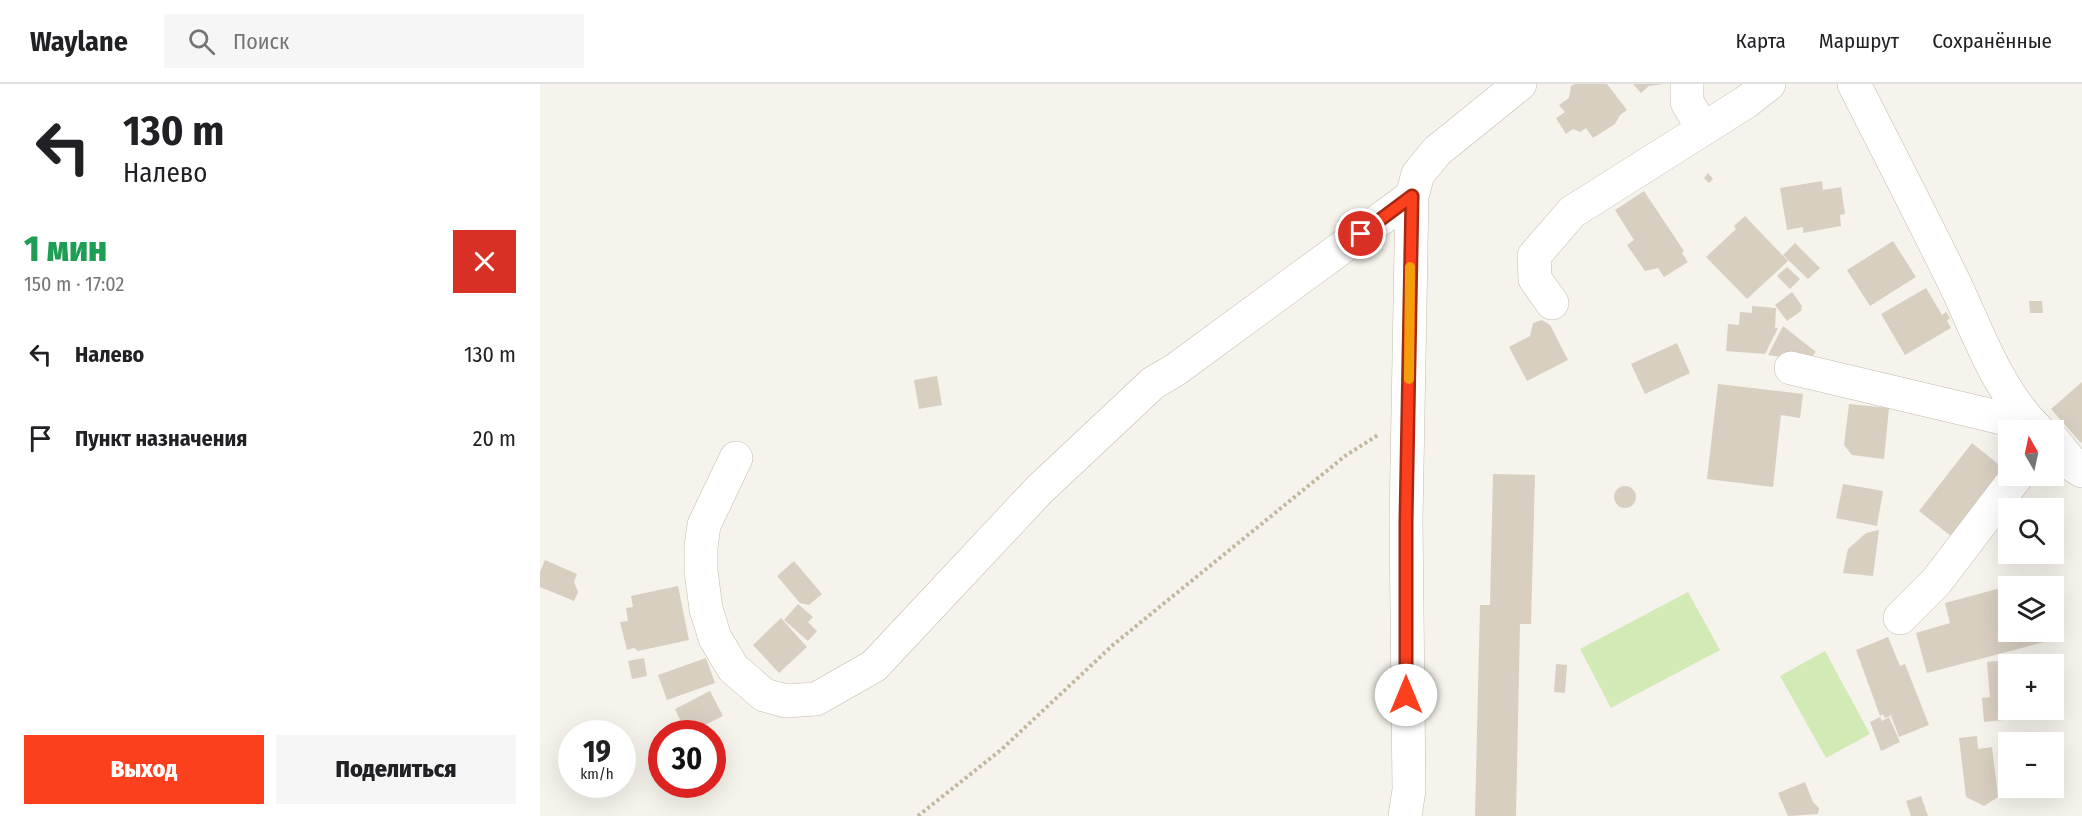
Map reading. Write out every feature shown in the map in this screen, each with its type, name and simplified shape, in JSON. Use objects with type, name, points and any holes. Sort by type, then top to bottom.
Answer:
[{"type":"street","points":[[1405,816],[1408,790],[1406,521],[1412,196],[1418,174],[1437,151],[1520,84]]},
{"type":"street","points":[[1687,84],[1687,102],[1703,129]]},
{"type":"street","points":[[1552,303],[1535,279],[1534,256],[1572,212],[1769,84]]},
{"type":"street","points":[[1854,84],[1929,230],[2003,387],[2027,420]]},
{"type":"street","points":[[736,458],[704,525],[701,547],[701,571],[706,609],[715,638],[733,668],[764,695],[786,701],[816,699],[874,666],[1039,490],[1153,383],[1175,370],[1412,196]]},
{"type":"street","points":[[1791,368],[2006,420]]},
{"type":"street","points":[[2064,456],[2082,471]]},
{"type":"street","points":[[1900,618],[1936,582],[2009,486]]},
{"type":"path","points":[[918,816],[1002,749],[1114,644],[1345,456],[1409,415]]},
{"type":"green space","points":[[1688,592],[1720,650],[1611,708],[1580,649]]},
{"type":"green space","points":[[1825,651],[1870,734],[1826,758],[1780,676]]},
{"type":"building","points":[[1607,84],[1627,110],[1620,115],[1615,124],[1593,138],[1586,128],[1580,132],[1573,129],[1566,134],[1556,118],[1565,112],[1559,105],[1569,98],[1571,86]]},
{"type":"building","points":[[1633,84],[1663,84],[1649,86],[1641,93]]},
{"type":"building","points":[[1708,173],[1713,179],[1709,183],[1704,178]]},
{"type":"building","points":[[1822,181],[1823,190],[1841,187],[1845,214],[1840,215],[1841,226],[1803,233],[1803,227],[1787,230],[1780,188]]},
{"type":"building","points":[[1644,191],[1684,251],[1682,253],[1688,262],[1664,277],[1658,268],[1645,271],[1627,245],[1634,240],[1615,210]]},
{"type":"building","points":[[1745,216],[1788,261],[1747,299],[1706,257],[1736,229],[1734,226]]},
{"type":"building","points":[[1893,241],[1916,277],[1870,306],[1847,270]]},
{"type":"building","points":[[1795,243],[1820,268],[1808,279],[1783,255]]},
{"type":"building","points":[[1787,267],[1800,279],[1790,289],[1777,276]]},
{"type":"building","points":[[1926,288],[1942,315],[1946,312],[1950,318],[1947,321],[1951,328],[1905,355],[1881,314]]},
{"type":"building","points":[[1792,292],[1802,306],[1801,311],[1787,321],[1775,305]]},
{"type":"building","points":[[2029,301],[2042,301],[2043,313],[2030,313]]},
{"type":"building","points":[[1752,306],[1776,308],[1775,328],[1778,328],[1765,354],[1726,351],[1728,324],[1739,325],[1740,312],[1752,313]]},
{"type":"building","points":[[1542,320],[1550,325],[1568,360],[1527,381],[1509,347],[1530,336],[1533,323]]},
{"type":"building","points":[[1783,326],[1816,352],[1808,361],[1768,355]]},
{"type":"building","points":[[1677,343],[1690,373],[1645,394],[1631,364]]},
{"type":"building","points":[[937,376],[942,405],[919,409],[914,380]]},
{"type":"building","points":[[2082,382],[2081,443],[2064,424],[2064,420],[2061,420],[2051,409]]},
{"type":"building","points":[[1718,384],[1803,394],[1800,418],[1781,415],[1773,487],[1707,479]]},
{"type":"building","points":[[1849,404],[1889,408],[1884,459],[1852,455],[1844,445]]},
{"type":"building","points":[[1972,443],[1998,464],[1998,485],[1956,540],[1919,511]]},
{"type":"building","points":[[1493,474],[1535,475],[1531,624],[1520,624],[1516,816],[1475,816],[1480,605],[1490,605]]},
{"type":"building","points":[[1843,484],[1883,491],[1877,526],[1836,518]]},
{"type":"building","points":[[1625,486],[1633,489],[1636,497],[1633,505],[1625,508],[1617,505],[1614,497],[1617,489]]},
{"type":"building","points":[[1879,530],[1873,576],[1843,573],[1848,549],[1866,533]]},
{"type":"building","points":[[545,560],[577,574],[574,582],[578,592],[574,601],[540,587],[540,572]]},
{"type":"building","points":[[794,561],[822,594],[809,605],[800,603],[777,576]]},
{"type":"building","points":[[678,586],[689,640],[638,651],[634,648],[627,650],[620,622],[628,621],[626,608],[633,607],[631,596]]},
{"type":"building","points":[[1998,589],[1998,642],[2044,642],[1927,673],[1916,633],[1950,623],[1945,603]]},
{"type":"building","points":[[798,604],[813,617],[808,622],[817,631],[808,641],[784,620]]},
{"type":"building","points":[[781,618],[807,647],[779,673],[753,645]]},
{"type":"building","points":[[1888,637],[1900,666],[1905,664],[1929,725],[1899,737],[1891,716],[1894,714],[1885,718],[1883,714],[1880,716],[1856,650]]},
{"type":"building","points":[[644,658],[647,676],[632,679],[628,661]]},
{"type":"building","points":[[706,658],[715,683],[667,700],[658,675]]},
{"type":"building","points":[[1998,661],[1998,720],[2004,720],[1984,722],[1982,698],[1990,697],[1987,662]]},
{"type":"building","points":[[1556,664],[1567,665],[1565,693],[1554,692]]},
{"type":"building","points":[[710,691],[723,716],[715,720],[680,720],[675,709]]},
{"type":"building","points":[[1880,717],[1882,721],[1889,717],[1900,742],[1881,751],[1870,722]]},
{"type":"building","points":[[1977,736],[1978,749],[1992,747],[1998,797],[1984,806],[1966,797],[1959,738]]},
{"type":"building","points":[[1805,782],[1813,802],[1819,808],[1818,814],[1788,816],[1778,793]]},
{"type":"building","points":[[1921,796],[1928,816],[1911,816],[1906,801]]},
{"type":"slow traffic","points":[[1409,379],[1410,267]]},
{"type":"route","points":[[1361,234],[1412,196],[1406,521],[1406,695]]}]
